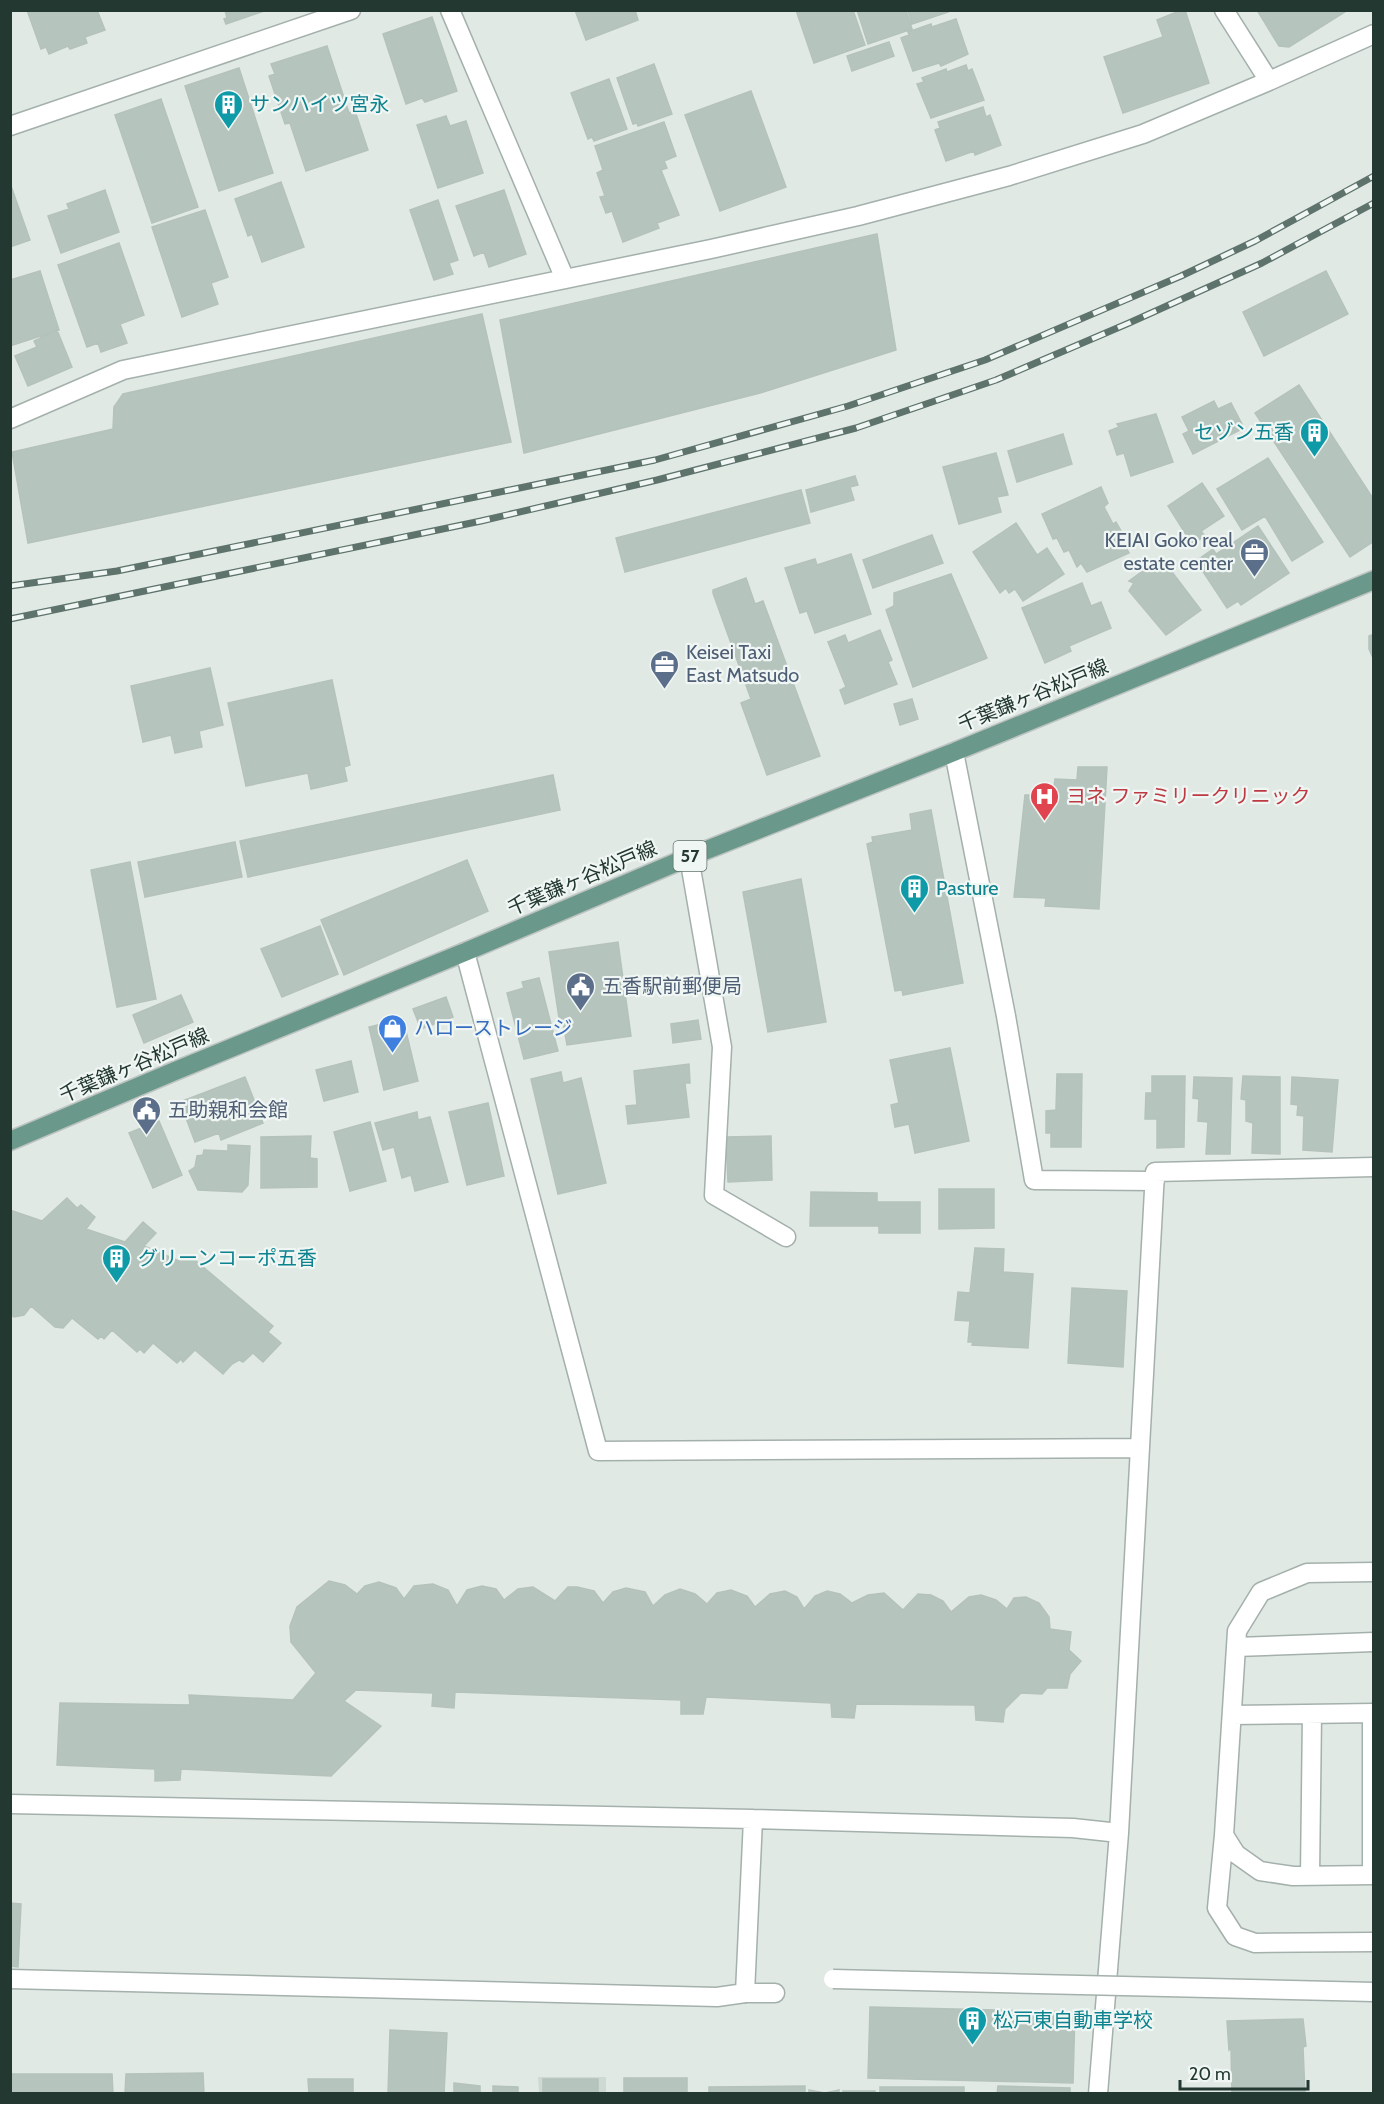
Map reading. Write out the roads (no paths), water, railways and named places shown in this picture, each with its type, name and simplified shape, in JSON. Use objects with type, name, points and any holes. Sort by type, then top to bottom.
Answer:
[{"type":"main road","name":"千葉鎌ヶ谷松戸線","points":[[10,1141],[689,857],[954,752],[1374,580]]},
{"type":"street","points":[[10,126],[351,10]]},
{"type":"street","points":[[450,10],[565,279]]},
{"type":"street","points":[[1224,10],[1269,81]]},
{"type":"street","points":[[10,419],[123,370],[858,216],[1009,176],[1143,134],[1374,34]]},
{"type":"street","points":[[954,752],[1006,1016],[1034,1180],[1374,1167]]},
{"type":"street","points":[[689,857],[722,1047],[714,1195],[786,1237]]},
{"type":"street","points":[[465,952],[598,1451],[1140,1448]]},
{"type":"street","points":[[1098,2094],[1119,1833],[1155,1176]]},
{"type":"street","points":[[1374,1572],[1307,1573],[1261,1592],[1237,1631],[1217,1908],[1235,1936],[1255,1943],[1374,1942]]},
{"type":"street","points":[[1236,1647],[1374,1642]]},
{"type":"street","points":[[1224,1834],[1236,1854],[1260,1871],[1293,1876],[1373,1875],[1373,1713],[1232,1715]]},
{"type":"street","points":[[1310,1876],[1312,1714]]},
{"type":"street","points":[[10,1804],[753,1819],[1073,1828],[1119,1833]]},
{"type":"street","points":[[745,1993],[753,1819]]},
{"type":"street","points":[[10,1979],[717,1997],[745,1993],[775,1993]]},
{"type":"street","points":[[832,1979],[1374,1992]]},
{"type":"railway","points":[[10,586],[117,571],[655,460],[848,406],[985,360],[1181,276],[1255,241],[1374,176]]},
{"type":"railway","points":[[10,619],[481,521],[657,480],[856,428],[996,380],[1129,323],[1262,263],[1374,203]]},
{"type":"place","name":"サンハイツ宮永","points":[[229,130]]},
{"type":"place","name":"セゾン五香","points":[[1315,458]]},
{"type":"place","name":"KEIAI Goko real estate center","points":[[1254,578]]},
{"type":"place","name":"Keisei Taxi East Matsudo","points":[[665,690]]},
{"type":"place","name":"ヨネ ファミリークリニック","points":[[1045,822]]},
{"type":"place","name":"Pasture","points":[[915,914]]},
{"type":"place","name":"五香駅前郵便局","points":[[581,1012]]},
{"type":"place","name":"ハローストレージ","points":[[393,1054]]},
{"type":"place","name":"五助親和会館","points":[[147,1136]]},
{"type":"place","name":"グリーンコーポ五香","points":[[117,1284]]},
{"type":"place","name":"松戸東自動車学校","points":[[972,2046]]}]
